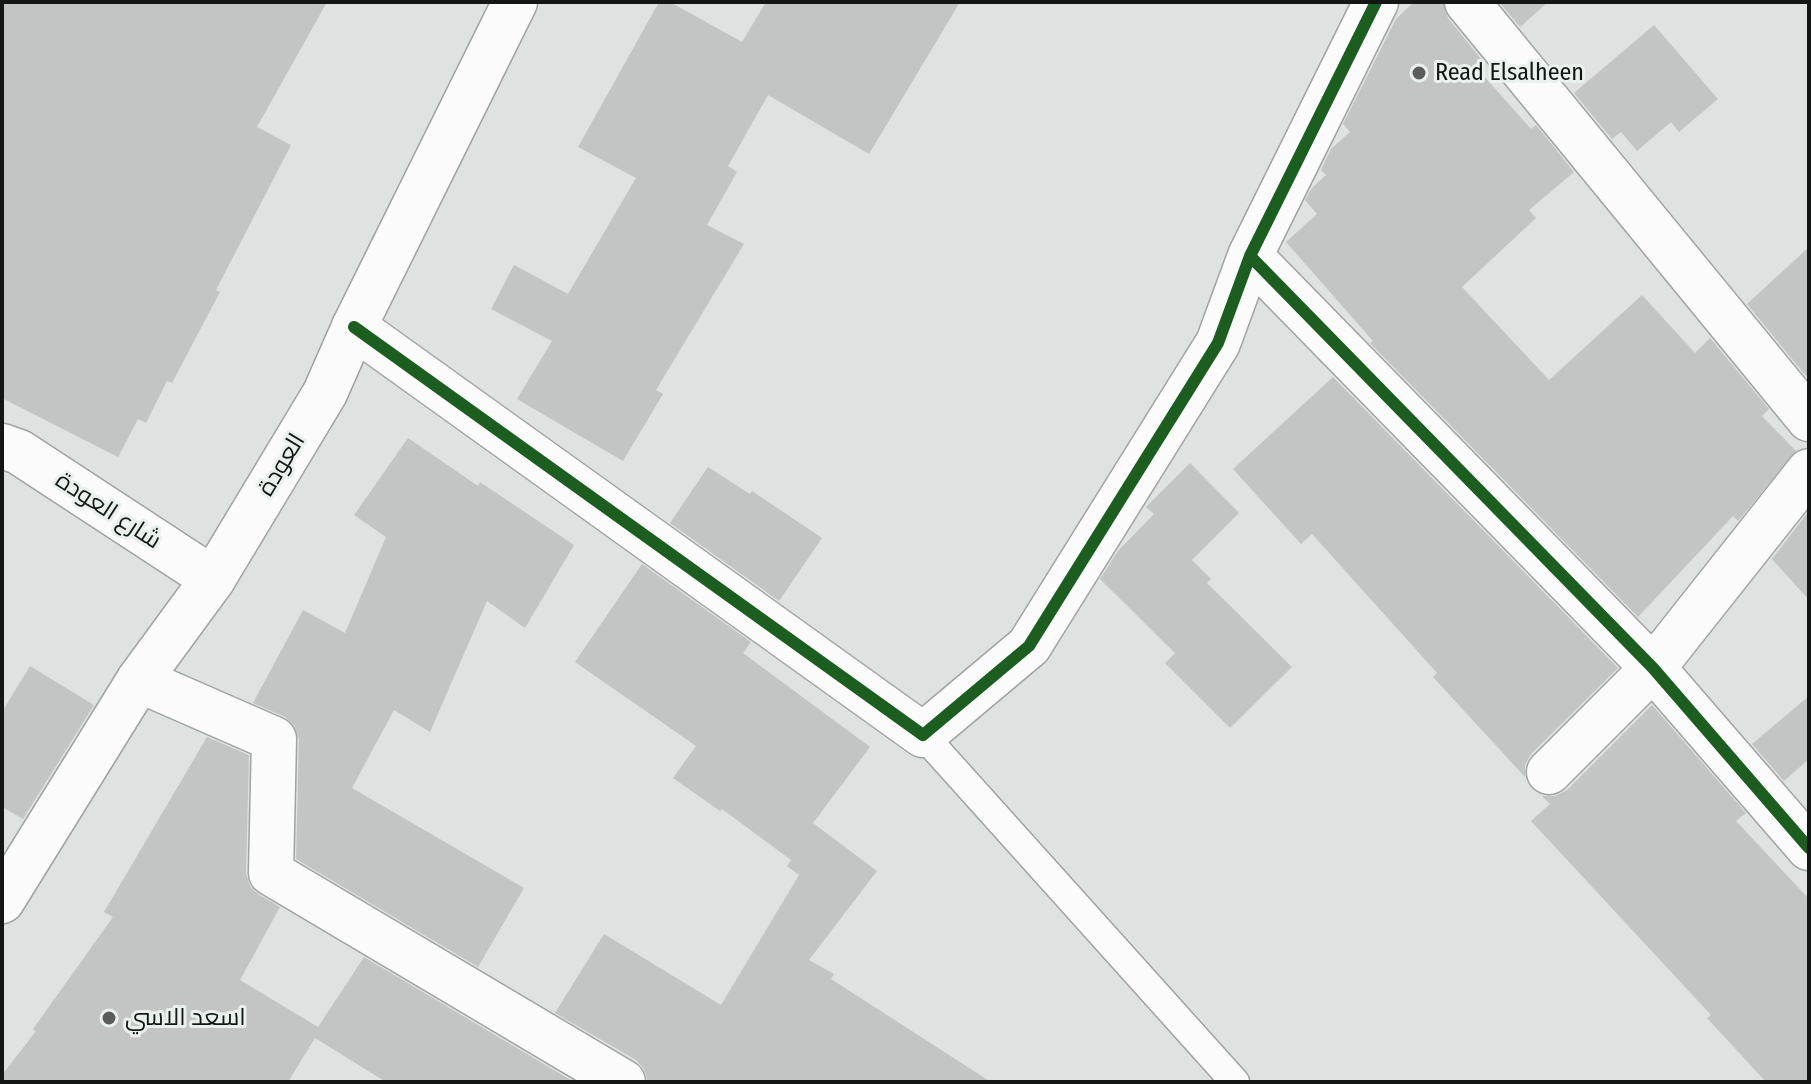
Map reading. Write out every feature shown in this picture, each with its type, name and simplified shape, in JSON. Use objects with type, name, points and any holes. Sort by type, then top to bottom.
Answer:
[{"type":"street","name":"العودة","points":[[2,901],[139,680],[213,579],[325,393],[354,327],[515,2]]},
{"type":"street","points":[[354,327],[923,735],[1029,646],[1218,343],[1250,256],[1376,2]]},
{"type":"street","points":[[1467,2],[1809,419]]},
{"type":"street","points":[[1250,256],[1653,668],[1809,848]]},
{"type":"street","name":"شارع العودة","points":[[2,446],[19,452],[213,579]]},
{"type":"street","points":[[1549,772],[1653,668],[1809,471]]},
{"type":"street","points":[[139,680],[274,739],[271,873],[623,1082]]},
{"type":"lane","points":[[923,735],[1235,1082]]},
{"type":"building","points":[[2,2],[327,2],[257,127],[291,145],[172,383],[167,381],[146,423],[138,419],[118,457],[2,398]]},
{"type":"building","points":[[659,2],[670,2],[742,42],[766,2],[960,2],[869,154],[768,95],[728,166],[737,172],[707,225],[744,244],[656,390],[663,394],[623,461],[517,399],[552,341],[491,309],[514,265],[568,294],[636,178],[578,147]]},
{"type":"building","points":[[1414,2],[1443,2],[1448,18],[1481,59],[1474,65],[1531,129],[1536,125],[1574,172],[1529,210],[1536,218],[1462,287],[1549,380],[1642,295],[1695,353],[1710,338],[1769,409],[1762,416],[1796,451],[1738,521],[1733,516],[1638,617],[1370,343],[1373,341],[1286,242],[1317,214],[1305,200],[1326,175],[1321,170],[1331,149],[1350,132],[1343,124],[1396,19]]},
{"type":"building","points":[[1499,2],[1548,2],[1520,27]]},
{"type":"building","points":[[1654,25],[1718,99],[1679,132],[1671,122],[1637,151],[1621,132],[1612,139],[1574,93]]},
{"type":"building","points":[[1809,247],[1809,373],[1806,376],[1747,304]]},
{"type":"building","points":[[1333,377],[1618,668],[1531,754],[1525,765],[1525,777],[1433,677],[1437,673],[1312,534],[1301,544],[1233,469]]},
{"type":"building","points":[[408,438],[478,486],[480,482],[574,545],[525,628],[487,601],[430,732],[394,710],[352,788],[524,888],[478,967],[296,859],[299,739],[294,725],[285,717],[253,703],[303,610],[345,633],[386,537],[354,515]]},
{"type":"building","points":[[1190,463],[1239,513],[1192,560],[1211,579],[1207,583],[1292,667],[1230,728],[1165,663],[1175,653],[1100,579],[1118,551],[1154,514],[1146,507]]},
{"type":"building","points":[[708,467],[750,494],[752,491],[822,538],[779,601],[670,523]]},
{"type":"building","points":[[1809,511],[1809,600],[1772,559]]},
{"type":"building","points":[[642,564],[751,642],[743,653],[870,747],[813,823],[877,871],[809,960],[834,974],[831,979],[991,1082],[648,1082],[644,1069],[636,1060],[555,1013],[604,934],[721,1005],[799,875],[787,866],[791,860],[722,809],[720,811],[673,778],[696,746],[575,662]]},
{"type":"building","points":[[30,666],[94,705],[23,819],[2,807],[2,712]]},
{"type":"building","points":[[1809,696],[1809,759],[1784,781],[1752,744]]},
{"type":"building","points":[[1652,705],[1746,813],[1736,821],[1809,899],[1809,1082],[1766,1082],[1707,1018],[1711,1015],[1531,821],[1550,804],[1542,796],[1555,796],[1567,790]]},
{"type":"building","points":[[207,737],[249,755],[246,873],[250,886],[258,894],[280,907],[240,980],[318,1027],[364,957],[574,1082],[386,1082],[315,1038],[288,1082],[2,1082],[2,1075],[36,1031],[33,1029],[113,917],[104,912]]},
{"type":"cycle path","points":[[354,327],[923,735],[1029,646],[1218,343],[1250,256],[1376,2]]},
{"type":"cycle path","points":[[1250,256],[1653,668],[1809,848]]},
{"type":"place","name":"Read Elsalheen","points":[[1419,73]]},
{"type":"place","name":"اسعد الاسي","points":[[109,1018]]}]
